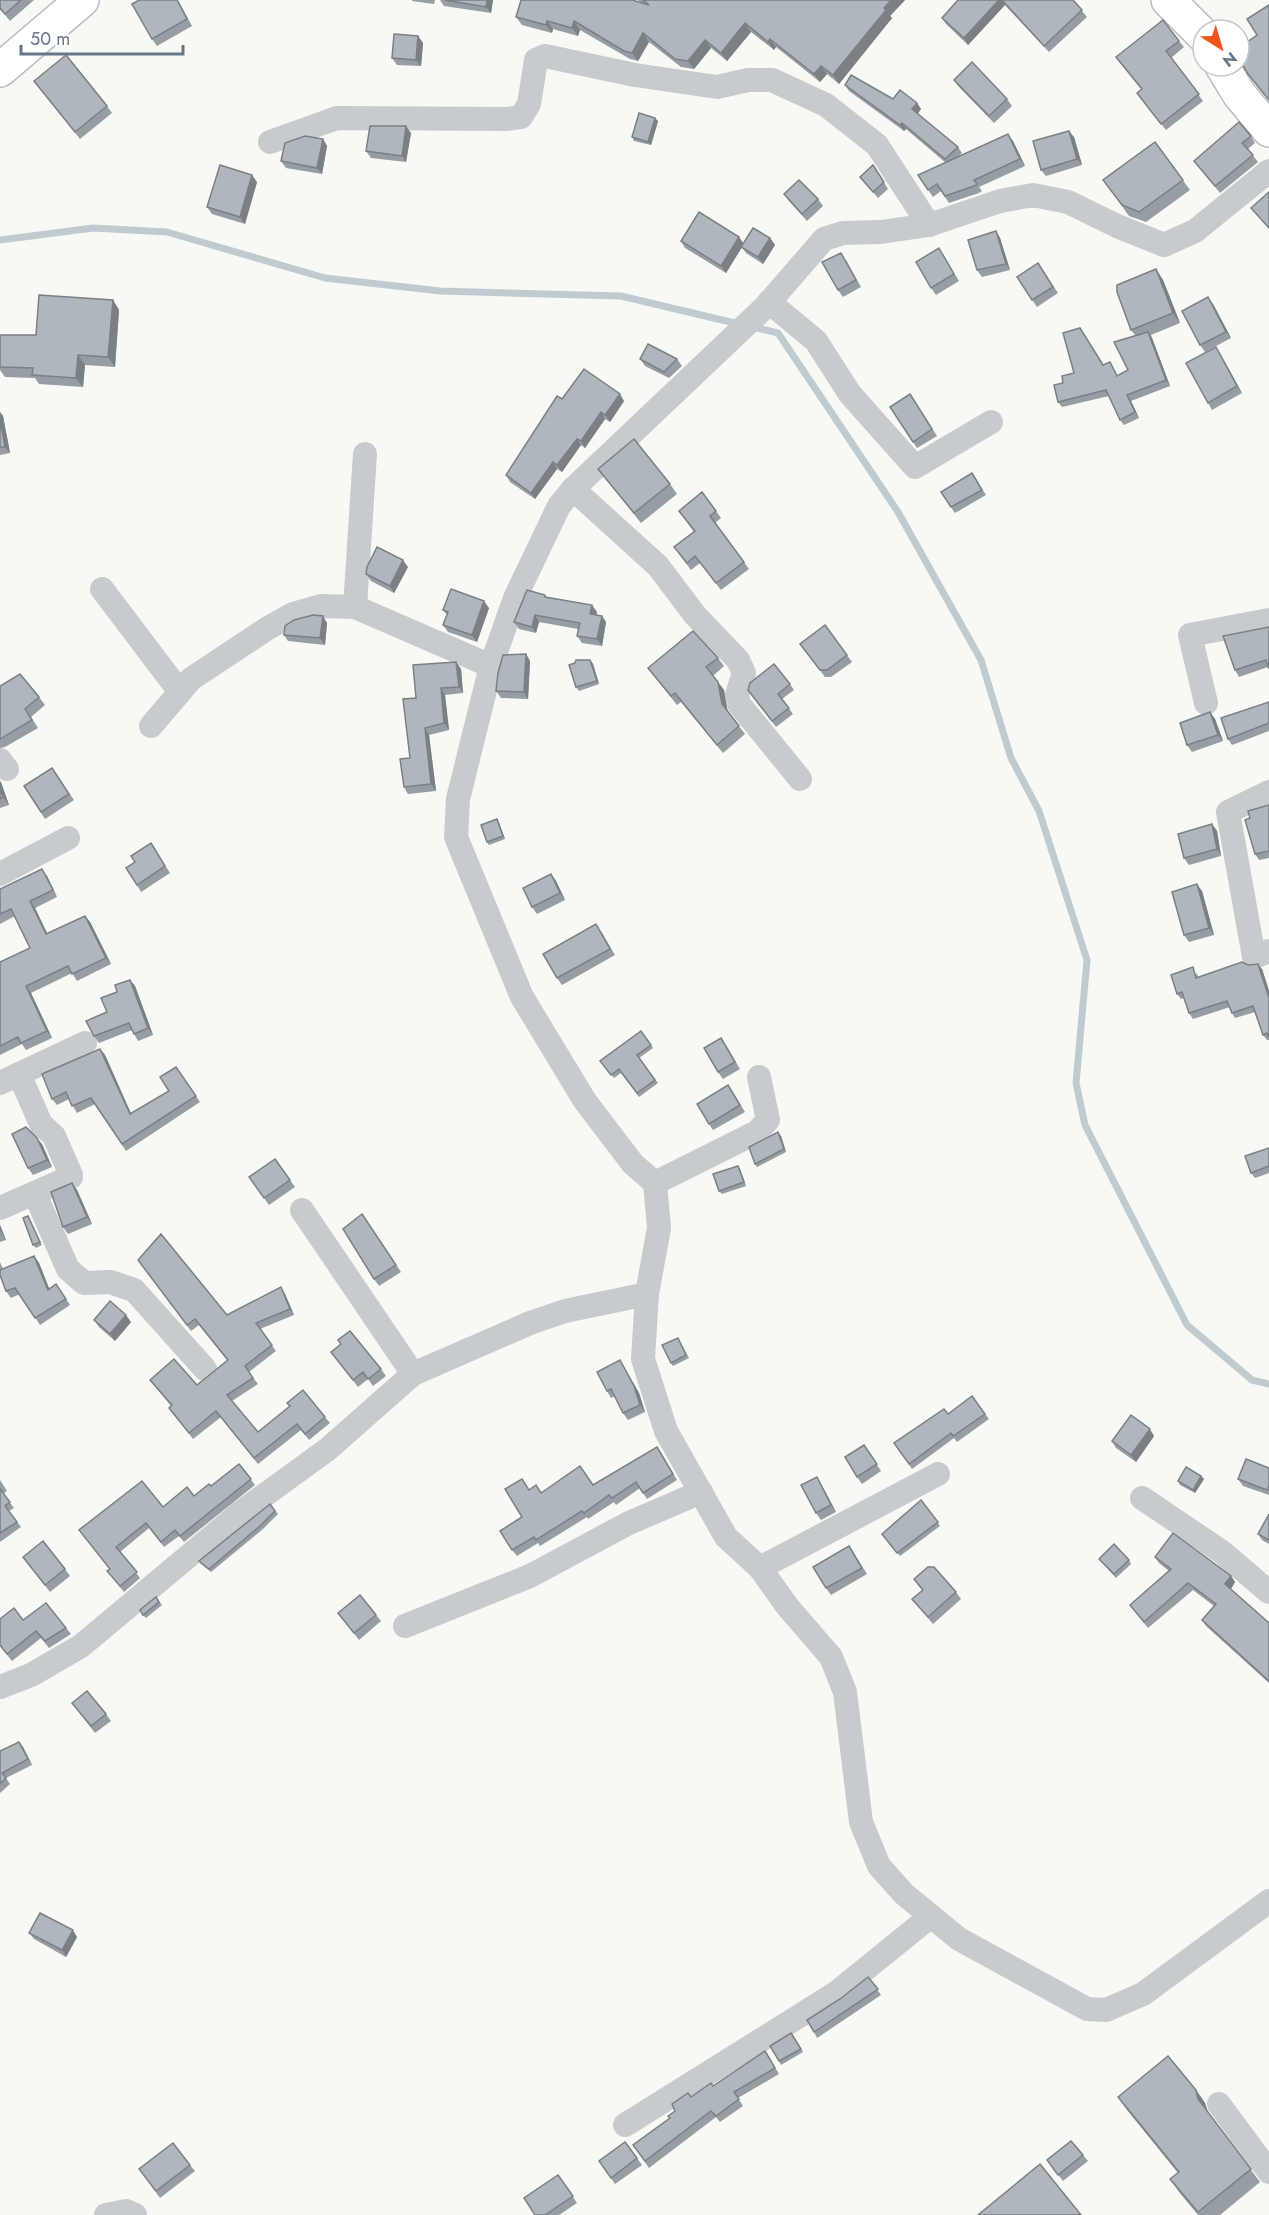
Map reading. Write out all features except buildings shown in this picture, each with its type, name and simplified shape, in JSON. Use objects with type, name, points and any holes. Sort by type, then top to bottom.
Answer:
[{"type":"main road","points":[[0,70],[82,0]]},
{"type":"main road","points":[[1168,0],[1191,23]]},
{"type":"main road","points":[[1229,78],[1239,94],[1269,130]]},
{"type":"street","points":[[270,142],[337,118],[508,119],[521,117],[529,104],[536,60],[545,56],[634,75],[717,87],[748,80],[772,80],[826,105],[877,146],[929,225]]},
{"type":"street","points":[[1269,171],[1195,231],[1164,245],[1117,226],[1068,202],[1033,195],[1000,201],[929,225],[881,232],[843,233],[824,239],[767,304],[573,489],[559,507],[515,598],[491,666],[458,799],[456,837],[522,998],[585,1101],[633,1164],[654,1183],[659,1228],[652,1279],[647,1294],[643,1359],[666,1431],[726,1537],[760,1568],[787,1606],[831,1657],[845,1692],[861,1822],[879,1866],[904,1894],[959,1939],[1087,2009],[1106,2010],[1143,1994],[1269,1901]]},
{"type":"street","points":[[767,304],[816,341],[850,394],[915,467],[991,422]]},
{"type":"street","points":[[356,607],[365,454]]},
{"type":"street","points":[[573,489],[658,566],[695,615],[738,660],[744,673],[737,695],[739,704],[800,779]]},
{"type":"street","points":[[102,589],[180,692]]},
{"type":"street","points":[[152,726],[191,679],[268,628],[293,615],[321,606],[356,607],[491,666]]},
{"type":"street","points":[[1206,703],[1190,634],[1269,620]]},
{"type":"street","points":[[1269,792],[1228,812],[1254,957],[1269,951]]},
{"type":"street","points":[[0,874],[68,838]]},
{"type":"street","points":[[0,1208],[71,1178],[71,1172],[52,1133],[41,1124],[9,1078],[85,1043]]},
{"type":"street","points":[[654,1183],[758,1132],[768,1120],[759,1077]]},
{"type":"street","points":[[35,1194],[68,1269],[84,1283],[110,1282],[134,1290],[205,1369]]},
{"type":"street","points":[[302,1210],[413,1374]]},
{"type":"street","points":[[0,1687],[31,1675],[81,1646],[240,1512],[328,1449],[413,1374],[530,1323],[565,1311],[647,1294]]},
{"type":"street","points":[[760,1568],[938,1474]]},
{"type":"street","points":[[405,1626],[530,1576],[629,1522],[701,1492]]},
{"type":"street","points":[[1142,1498],[1222,1552],[1269,1592]]},
{"type":"street","points":[[626,2125],[836,1993],[931,1916]]},
{"type":"street","points":[[1219,2104],[1269,2172]]},
{"type":"street","points":[[106,2215],[126,2211],[135,2215]]},
{"type":"waterway","points":[[0,240],[93,228],[167,232],[325,278],[440,291],[621,296],[739,324]]},
{"type":"waterway","points":[[753,327],[778,333],[898,512],[981,660],[1011,758],[1039,811],[1087,960],[1076,1083],[1085,1125],[1187,1325],[1252,1380],[1269,1384]]}]
